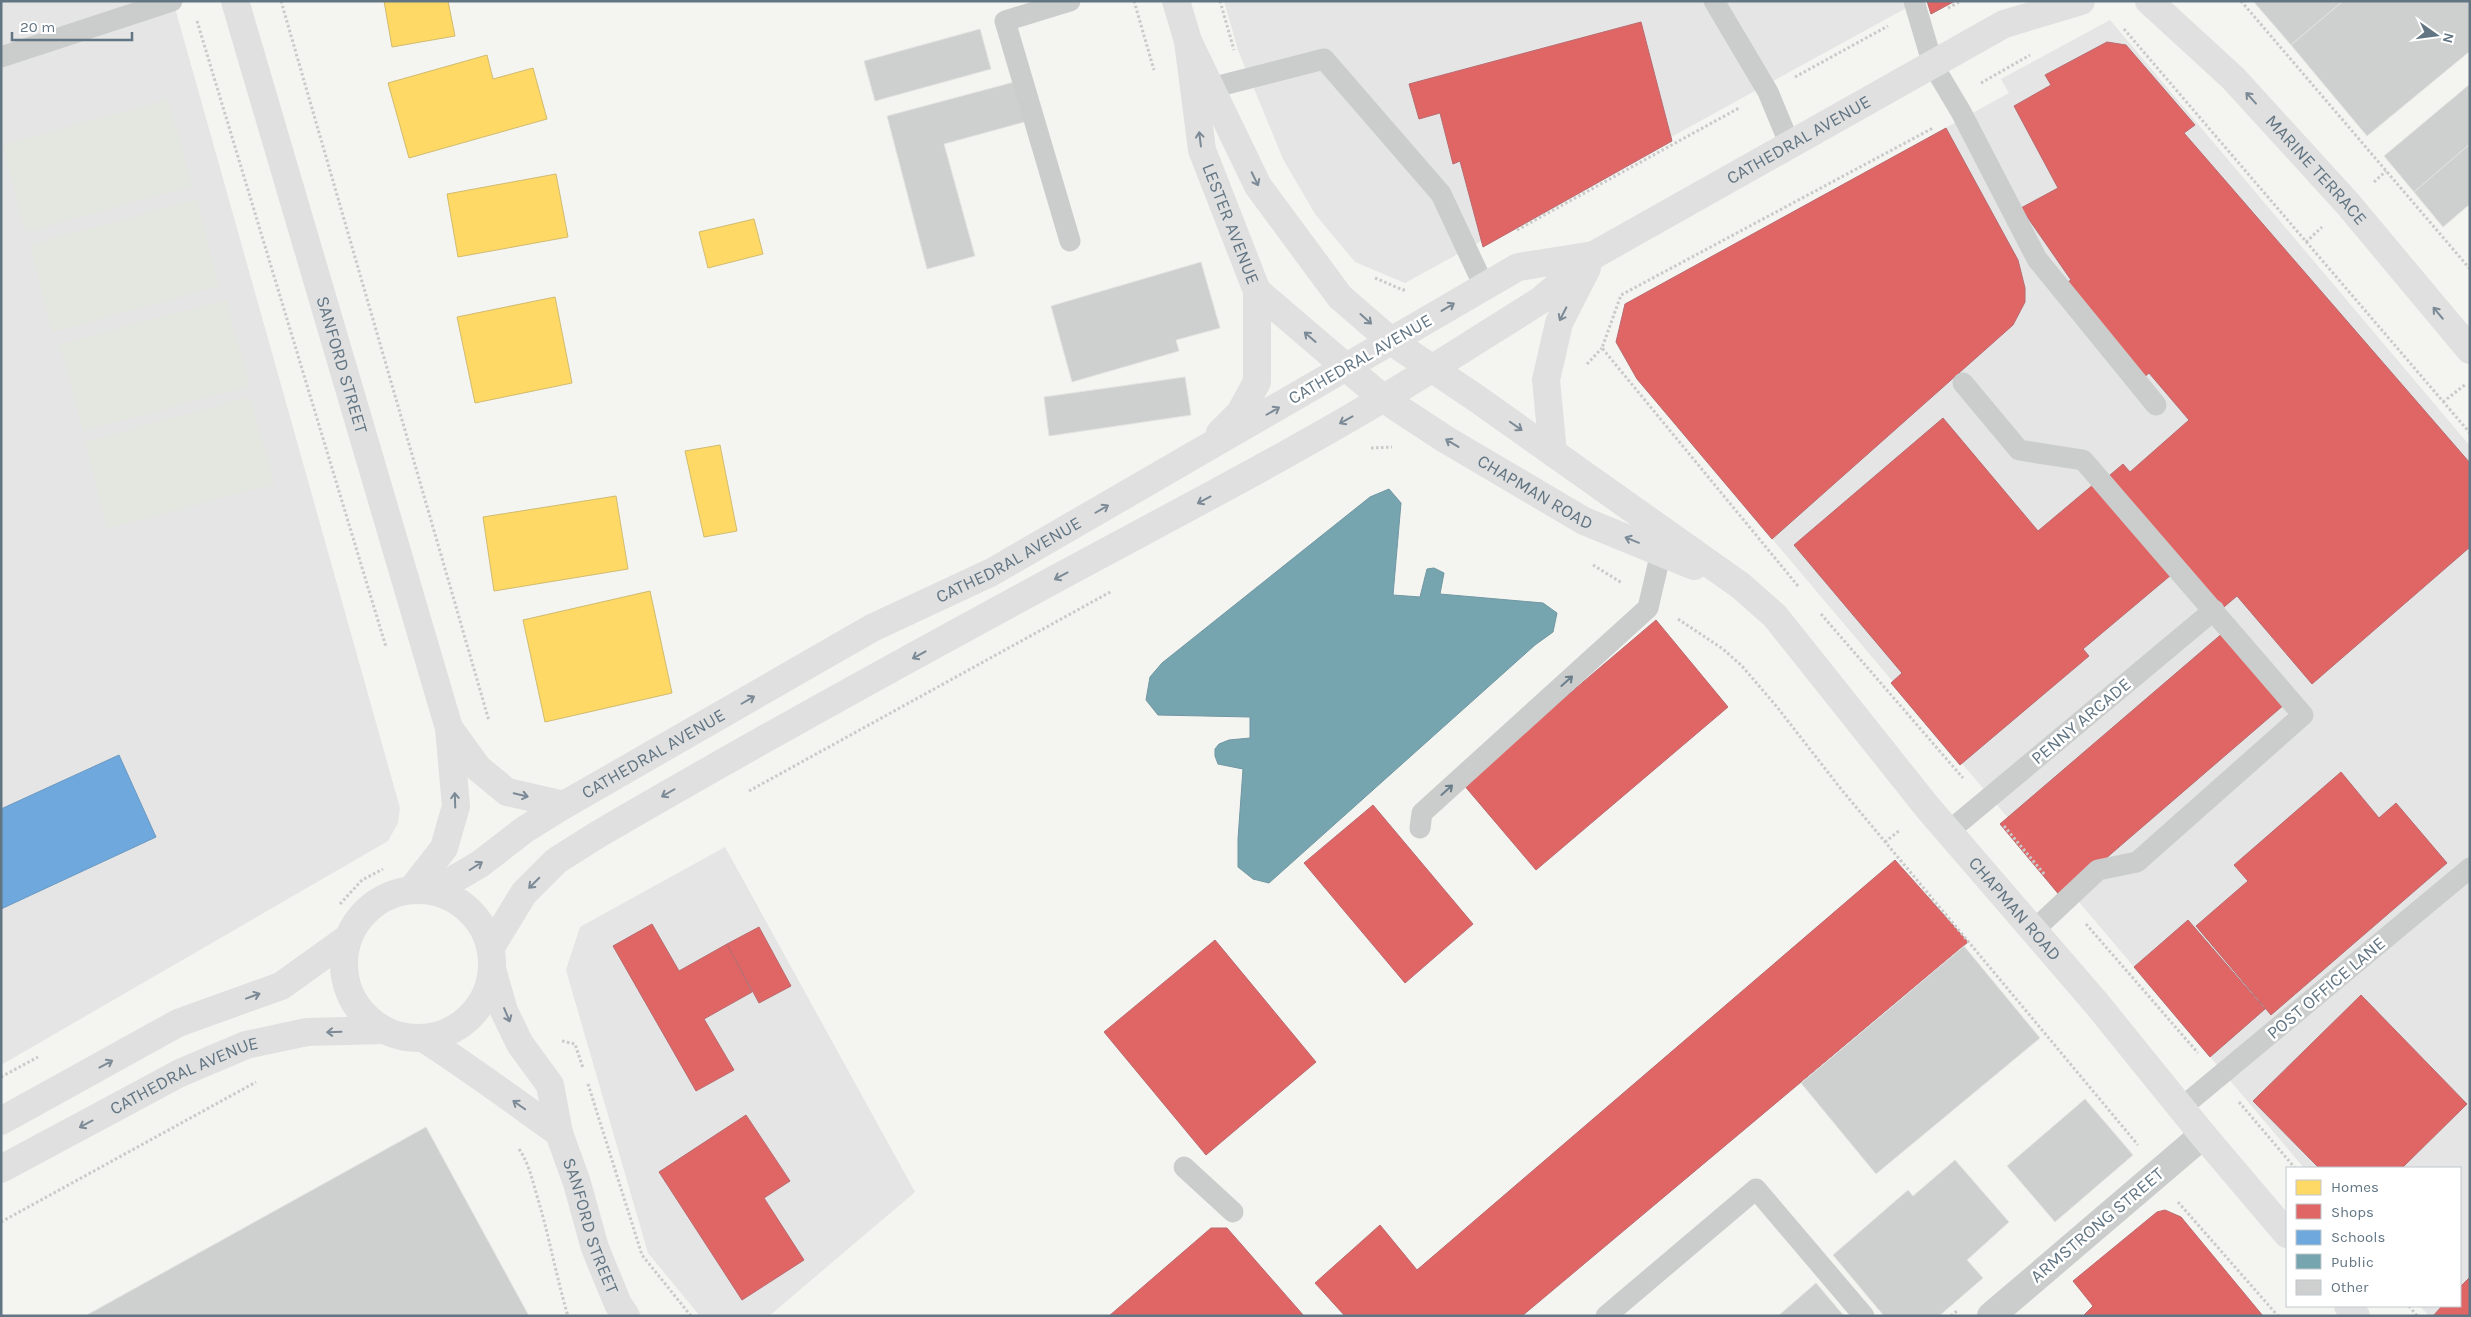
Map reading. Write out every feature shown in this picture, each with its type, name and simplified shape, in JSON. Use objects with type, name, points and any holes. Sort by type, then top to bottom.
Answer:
[{"type":"main road","name":"SANFORD STREET","points":[[235,1],[449,728],[456,806],[444,848],[423,890]]},
{"type":"main road","name":"LESTER AVENUE","points":[[1176,1],[1188,41],[1258,186],[1340,297],[1391,341]]},
{"type":"main road","name":"CATHEDRAL AVENUE","points":[[2004,24],[2028,1]]},
{"type":"main road","name":"CATHEDRAL AVENUE","points":[[492,958],[524,893],[556,861],[597,834],[1012,602],[1221,490],[1384,399],[1541,300],[1594,255],[2004,24],[2081,1]]},
{"type":"main road","name":"MARINE TERRACE","points":[[2149,1],[2233,78],[2348,204],[2470,350]]},
{"type":"main road","name":"LESTER AVENUE","points":[[1188,41],[1202,150],[1257,291],[1347,368]]},
{"type":"main road","name":"CATHEDRAL AVENUE","points":[[423,890],[480,864],[524,830],[564,805],[872,628],[992,572],[1347,368],[1518,267],[1594,255]]},
{"type":"main road","points":[[1553,453],[1546,380],[1559,323],[1594,255]]},
{"type":"main road","points":[[1201,452],[1240,413],[1257,382],[1257,291]]},
{"type":"main road","name":"CHAPMAN ROAD","points":[[1391,341],[1433,368],[1741,586],[1775,616],[1948,832],[2097,1004],[2203,1135],[2286,1233]]},
{"type":"main road","name":"CHAPMAN ROAD","points":[[1347,368],[1384,399],[1445,439],[1584,521],[1741,586]]},
{"type":"main road","name":"SANFORD STREET","points":[[449,728],[478,768],[507,792],[564,805]]},
{"type":"main road","points":[[423,890],[454,898],[470,911],[483,928],[492,958],[488,990],[478,1008],[463,1023],[444,1034],[423,1038],[402,1037],[383,1030],[365,1017],[353,1000],[345,980],[343,959],[348,938],[358,919],[373,904],[392,894],[423,890]]},
{"type":"main road","points":[[1,1121],[178,1023],[281,986],[348,938]]},
{"type":"main road","name":"SANFORD STREET","points":[[492,958],[504,1011],[520,1044],[550,1085],[559,1133],[577,1183],[595,1248],[618,1304],[626,1316]]},
{"type":"main road","name":"CATHEDRAL AVENUE","points":[[1,1170],[180,1073],[246,1046],[307,1032],[383,1030]]},
{"type":"main road","points":[[423,1038],[474,1070],[502,1093],[559,1133]]},
{"type":"street","name":"ARMSTRONG STREET","points":[[1991,1316],[2203,1135]]},
{"type":"lane","points":[[1,57],[172,1]]},
{"type":"lane","points":[[1070,1],[1005,21],[1070,241]]},
{"type":"lane","points":[[1714,1],[1768,92],[1790,145]]},
{"type":"lane","points":[[1917,9],[1933,65],[1961,112],[2037,259],[2156,405]]},
{"type":"lane","points":[[1211,88],[1324,59],[1441,194],[1484,286]]},
{"type":"lane","points":[[1962,383],[2020,450],[2083,460],[2303,715],[2137,862],[2098,870],[2034,930]]},
{"type":"lane","points":[[1420,828],[1422,813],[1648,608],[1661,552]]},
{"type":"lane","name":"PENNY ARCADE","points":[[1948,832],[2214,610]]},
{"type":"lane","name":"POST OFFICE LANE","points":[[2181,1108],[2470,868]]},
{"type":"lane","points":[[1184,1167],[1233,1212]]},
{"type":"lane","points":[[1606,1316],[1756,1189],[1864,1316]]},
{"type":"path","points":[[280,1],[491,728]]},
{"type":"path","points":[[1134,1],[1156,78]]},
{"type":"path","points":[[1220,1],[1243,79]]},
{"type":"path","points":[[2241,1],[2470,269]]},
{"type":"path","points":[[1470,256],[1917,9]]},
{"type":"path","points":[[197,20],[388,654]]},
{"type":"path","points":[[2122,26],[2470,434]]},
{"type":"path","points":[[1961,112],[1976,86],[2033,54]]},
{"type":"path","points":[[1802,591],[1602,348],[1621,296],[1921,135]]},
{"type":"path","points":[[1366,274],[1403,290],[1411,287]]},
{"type":"path","points":[[2443,402],[2470,381]]},
{"type":"path","points":[[1367,448],[1391,447],[1398,450]]},
{"type":"path","points":[[1592,564],[1723,649],[1742,666],[1777,707],[1841,789],[2138,1146]]},
{"type":"path","points":[[746,792],[1120,587]]},
{"type":"path","points":[[1815,606],[2294,1167]]},
{"type":"path","points":[[337,907],[362,880],[387,867]]},
{"type":"path","points":[[554,1039],[575,1044],[584,1072]]},
{"type":"path","points":[[1,1077],[42,1055]]},
{"type":"path","points":[[1,1222],[259,1080]]},
{"type":"path","points":[[587,1081],[642,1255],[691,1316]]},
{"type":"path","points":[[516,1145],[527,1161],[545,1219],[558,1283],[568,1316]]},
{"type":"path","points":[[2171,1195],[2278,1316]]},
{"type":"shaded area","points":[[1,1],[173,1],[400,808],[398,823],[388,841],[1,1065]]},
{"type":"shaded area","points":[[1224,1],[1919,1],[1405,283],[1355,262],[1315,214],[1283,159],[1238,50]]},
{"type":"shaded area","points":[[2110,20],[2470,446],[2470,1316],[2429,1316],[2421,1307],[2461,1307],[2461,1167],[2303,1167],[1637,379],[1616,342],[1625,304],[2009,93],[2001,79]]},
{"type":"shaded area","points":[[168,100],[192,186],[26,232],[3,145]]},
{"type":"shaded area","points":[[196,200],[219,286],[53,332],[30,245]]},
{"type":"shaded area","points":[[226,300],[249,386],[83,431],[60,344]]},
{"type":"shaded area","points":[[250,397],[274,484],[108,528],[85,442]]},
{"type":"shaded area","points":[[725,847],[915,1192],[769,1316],[700,1316],[648,1253],[566,970],[580,927]]},
{"type":"building: Homes","points":[[384,1],[448,1],[455,36],[392,47]]},
{"type":"building: Homes","points":[[487,55],[493,79],[533,68],[547,119],[409,158],[388,83]]},
{"type":"building: Homes","points":[[556,174],[568,237],[458,257],[447,194]]},
{"type":"building: Homes","points":[[754,219],[763,254],[708,268],[699,232]]},
{"type":"building: Homes","points":[[555,297],[572,383],[475,403],[457,317]]},
{"type":"building: Homes","points":[[720,445],[737,531],[704,537],[685,451]]},
{"type":"building: Homes","points":[[616,496],[628,569],[494,591],[483,517]]},
{"type":"building: Homes","points":[[650,591],[672,693],[545,722],[523,620]]},
{"type":"building: Shops","points":[[1927,1],[1955,1],[1931,14]]},
{"type":"building: Shops","points":[[1641,22],[1672,141],[1483,247],[1460,161],[1453,164],[1440,113],[1419,119],[1409,84]]},
{"type":"building: Shops","points":[[2107,42],[2126,45],[2195,125],[2184,133],[2470,463],[2470,547],[2312,684],[2237,596],[2218,612],[2103,481],[2123,464],[2130,472],[2189,420],[2149,373],[2142,379],[2061,286],[2071,280],[2021,208],[2058,188],[2014,106],[2051,85],[2045,75]]},
{"type":"building: Shops","points":[[1946,128],[2018,260],[2025,288],[2025,302],[2013,325],[1772,539],[1637,379],[1616,342],[1625,304]]},
{"type":"building: Shops","points":[[1943,418],[2038,531],[2094,484],[2171,575],[2083,649],[2089,656],[1960,765],[1891,683],[1902,673],[1794,545]]},
{"type":"building: Shops","points":[[1656,620],[1728,707],[1536,870],[1463,784]]},
{"type":"building: Shops","points":[[2224,632],[2285,704],[2061,897],[2000,824]]},
{"type":"building: Shops","points":[[2341,772],[2379,818],[2396,803],[2447,863],[2271,1015],[2196,926],[2248,881],[2234,865]]},
{"type":"building: Shops","points":[[1373,805],[1473,924],[1405,983],[1304,863]]},
{"type":"building: Shops","points":[[1895,860],[1968,942],[1522,1316],[1345,1316],[1315,1283],[1380,1225],[1417,1270]]},
{"type":"building: Shops","points":[[2188,920],[2265,1009],[2210,1057],[2134,967]]},
{"type":"building: Shops","points":[[652,924],[679,971],[727,944],[752,992],[704,1019],[734,1070],[696,1091],[613,946]]},
{"type":"building: Shops","points":[[759,927],[791,986],[759,1003],[727,944]]},
{"type":"building: Shops","points":[[1215,940],[1316,1062],[1206,1155],[1104,1032]]},
{"type":"building: Shops","points":[[2361,995],[2467,1104],[2403,1167],[2318,1167],[2253,1101]]},
{"type":"building: Shops","points":[[746,1115],[790,1181],[764,1198],[804,1260],[742,1300],[659,1172]]},
{"type":"building: Shops","points":[[2165,1210],[2181,1217],[2263,1316],[2083,1316],[2093,1306],[2073,1281],[2157,1212]]},
{"type":"building: Shops","points":[[1211,1228],[1227,1228],[1304,1316],[1109,1316]]},
{"type":"building: Shops","points":[[2470,1277],[2470,1316],[2433,1316],[2441,1307],[2461,1307],[2461,1286]]},
{"type":"building: Schools","points":[[119,755],[156,837],[1,909],[1,809]]},
{"type":"building: Public","points":[[1389,489],[1401,503],[1393,595],[1420,597],[1427,569],[1434,568],[1444,573],[1440,594],[1543,603],[1557,613],[1553,632],[1535,645],[1269,883],[1253,879],[1238,867],[1243,769],[1218,764],[1215,756],[1215,749],[1219,744],[1229,740],[1250,738],[1250,717],[1158,715],[1146,700],[1150,677],[1162,663],[1370,497]]},
{"type":"building: Other","points":[[2253,1],[2343,1],[2291,45]]},
{"type":"building: Other","points":[[2343,1],[2470,1],[2470,51],[2367,136],[2291,45]]},
{"type":"building: Other","points":[[980,29],[991,69],[875,101],[864,61]]},
{"type":"building: Other","points":[[1018,81],[1028,121],[944,144],[975,256],[927,269],[887,116]]},
{"type":"building: Other","points":[[2470,84],[2470,144],[2414,192],[2384,156]]},
{"type":"building: Other","points":[[2470,144],[2470,204],[2443,227],[2414,192]]},
{"type":"building: Other","points":[[1201,262],[1220,328],[1176,340],[1179,351],[1072,382],[1051,306]]},
{"type":"building: Other","points":[[1185,377],[1191,415],[1049,436],[1044,397]]},
{"type":"building: Other","points":[[1964,946],[2040,1038],[1876,1174],[1801,1083]]},
{"type":"building: Other","points":[[2085,1099],[2133,1155],[2055,1222],[2007,1166]]},
{"type":"building: Other","points":[[426,1127],[529,1316],[85,1316]]},
{"type":"building: Other","points":[[1955,1160],[2009,1222],[1967,1260],[1983,1278],[1939,1316],[1884,1316],[1833,1255],[1908,1190],[1913,1196]]},
{"type":"building: Other","points":[[1816,1283],[1844,1316],[1778,1316]]}]
